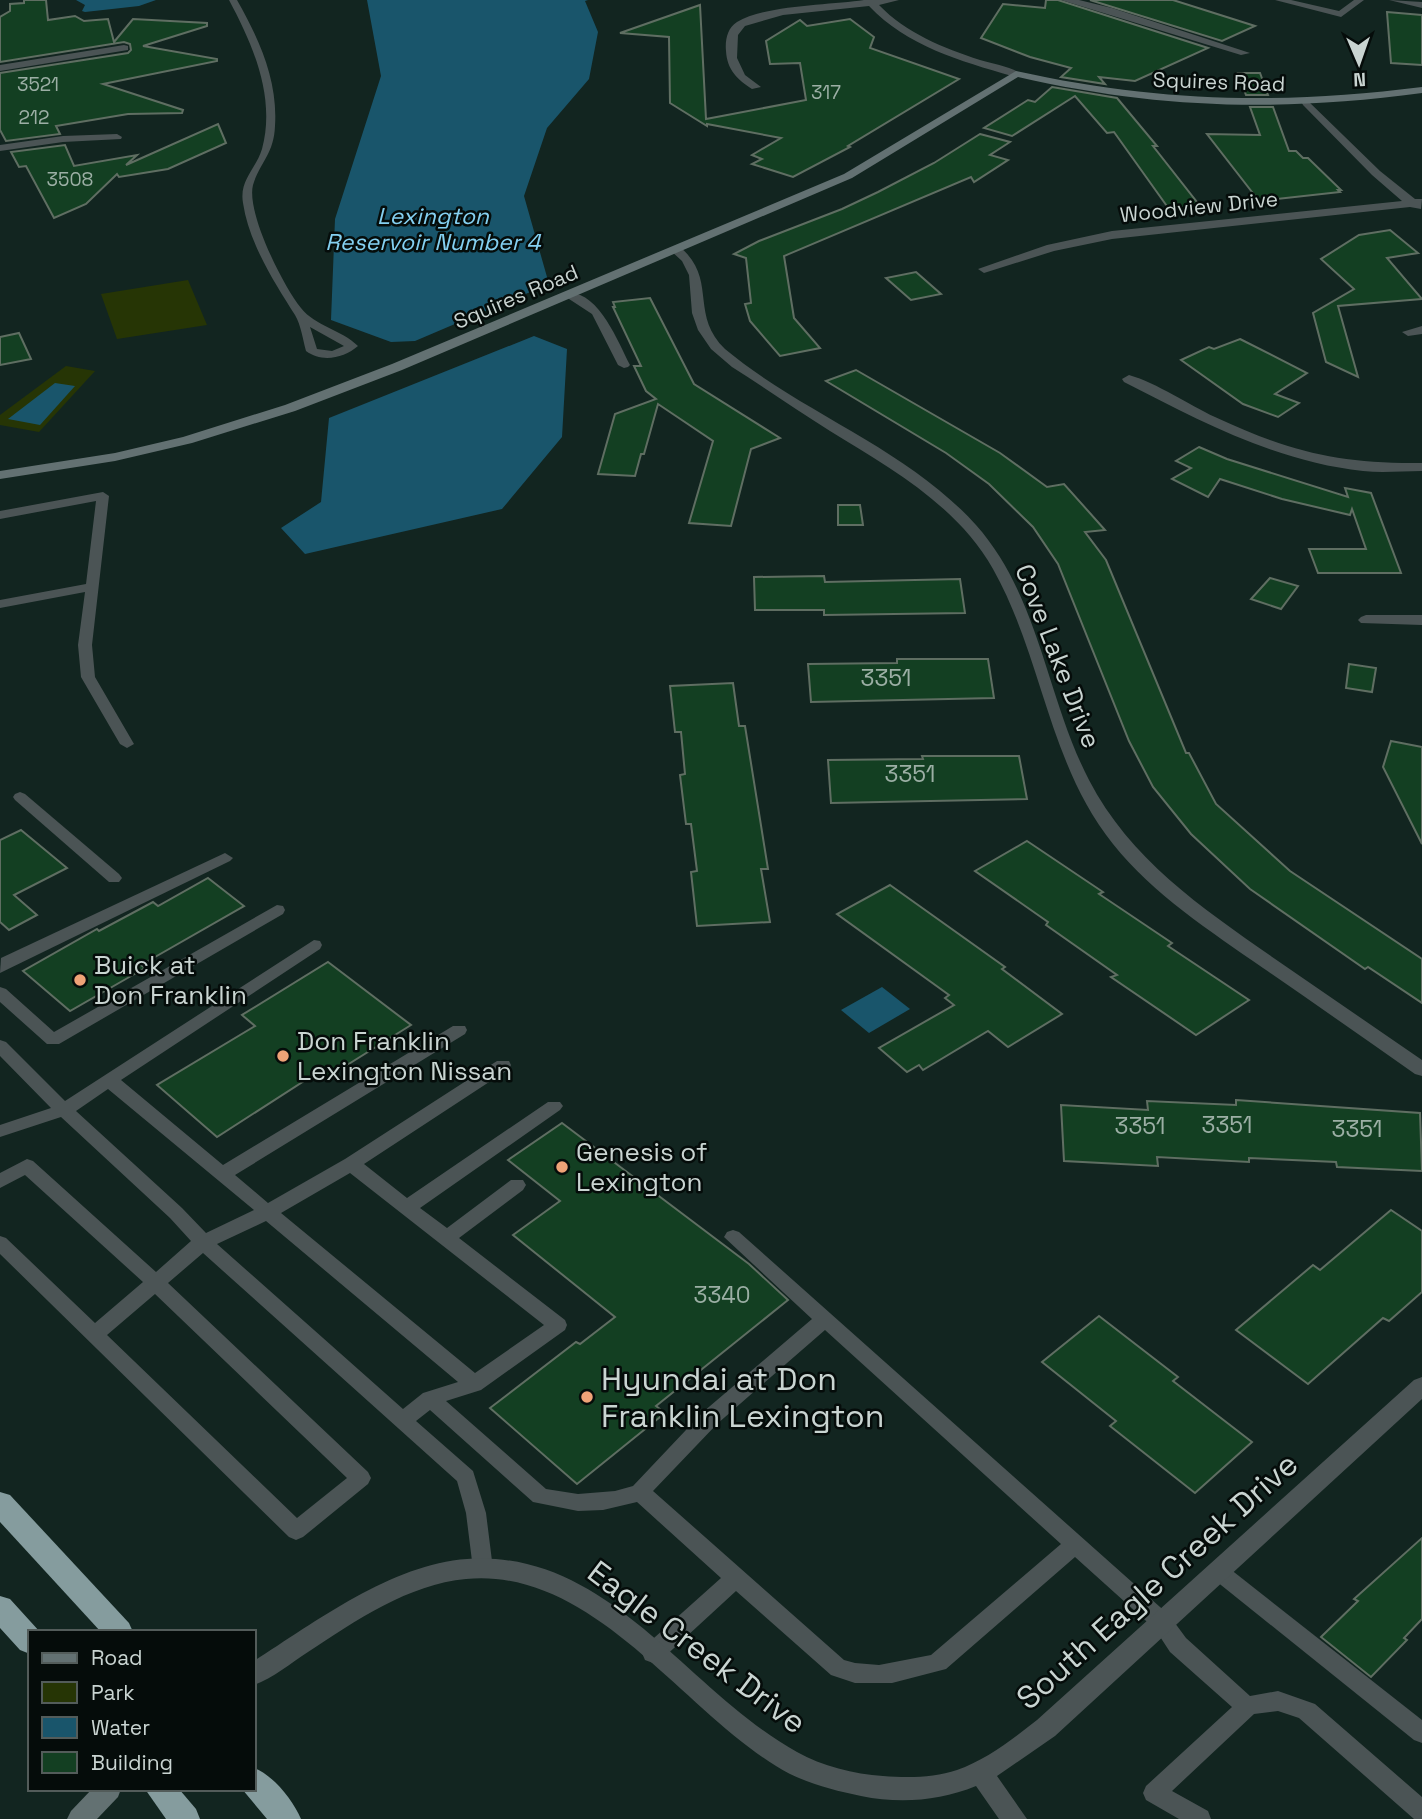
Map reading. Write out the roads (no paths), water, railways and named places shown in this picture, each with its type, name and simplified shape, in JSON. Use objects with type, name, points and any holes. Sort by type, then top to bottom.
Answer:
[{"type":"highway","points":[[0,1503],[117,1630]]},
{"type":"highway","points":[[0,1608],[28,1639]]},
{"type":"highway","points":[[256,1784],[286,1819]]},
{"type":"highway","points":[[162,1791],[185,1819]]},
{"type":"street","points":[[757,87],[737,71],[729,38],[734,28],[764,16],[894,0]]},
{"type":"street","points":[[1066,0],[1109,10],[1245,54]]},
{"type":"street","name":"Squires Road","points":[[870,1],[896,24],[921,39],[967,59],[1016,74],[1082,89],[1148,99],[1225,104],[1307,103],[1422,90]]},
{"type":"street","points":[[0,68],[124,48]]},
{"type":"street","name":"Squires Road","points":[[0,475],[115,457],[232,427],[369,378],[848,176],[1016,74]]},
{"type":"street","points":[[1307,103],[1376,173],[1419,206]]},
{"type":"street","points":[[0,148],[63,139],[117,137]]},
{"type":"street","name":"Woodview Drive","points":[[984,269],[1051,248],[1112,235],[1419,206]]},
{"type":"street","name":"Cove Lake Drive","points":[[676,250],[688,258],[695,270],[700,321],[713,345],[737,364],[928,488],[974,532],[990,552],[1008,585],[1069,758],[1093,806],[1120,841],[1166,887],[1212,924],[1422,1069]]},
{"type":"street","points":[[1408,332],[1422,330]]},
{"type":"street","points":[[1129,379],[1208,421],[1302,455],[1362,467],[1422,467]]},
{"type":"street","points":[[1366,621],[1422,620]]},
{"type":"street","name":"South Eagle Creek Drive","points":[[915,1789],[962,1781],[999,1763],[1046,1728],[1422,1386]]},
{"type":"street","name":"Eagle Creek Drive","points":[[256,1673],[348,1615],[392,1592],[427,1578],[467,1569],[502,1569],[572,1590],[601,1608],[733,1722],[787,1759],[843,1782],[915,1789]]},
{"type":"street","points":[[980,1772],[1014,1819]]},
{"type":"street","points":[[80,1819],[108,1791]]},
{"type":"lane","points":[[233,0],[250,29],[270,94],[269,141],[265,156],[247,190],[249,208],[276,273],[301,314]]},
{"type":"lane","points":[[1279,0],[1341,14],[1360,0]]},
{"type":"lane","points":[[1393,0],[1422,5]]},
{"type":"lane","points":[[570,295],[597,312],[624,365]]},
{"type":"lane","points":[[0,515],[103,496],[85,645],[88,677],[127,744]]},
{"type":"lane","points":[[0,604],[92,587]]},
{"type":"lane","points":[[20,797],[114,878]]},
{"type":"lane","points":[[0,968],[7,962],[225,858]]},
{"type":"lane","points":[[0,993],[53,1040],[277,909]]},
{"type":"lane","points":[[0,1131],[64,1110],[314,944]]},
{"type":"lane","points":[[221,1175],[459,1030]]},
{"type":"lane","points":[[0,1046],[204,1242],[466,1477],[476,1513],[483,1569]]},
{"type":"lane","points":[[94,1335],[204,1242],[267,1212],[351,1164],[503,1065]]},
{"type":"lane","points":[[108,1080],[474,1384]]},
{"type":"lane","points":[[407,1208],[554,1105]]},
{"type":"lane","points":[[351,1164],[558,1325],[474,1384],[430,1399],[402,1421]]},
{"type":"lane","points":[[0,1181],[27,1166],[155,1282],[361,1478],[296,1531],[0,1243]]},
{"type":"lane","points":[[447,1238],[517,1185]]},
{"type":"lane","points":[[733,1237],[1162,1622],[1178,1645],[1247,1707]]},
{"type":"lane","points":[[430,1399],[540,1496],[556,1501],[597,1504],[640,1492],[710,1418],[825,1319]]},
{"type":"lane","points":[[640,1492],[825,1658],[843,1670],[874,1674],[914,1671],[938,1662],[1075,1544]]},
{"type":"lane","points":[[1219,1572],[1422,1733]]},
{"type":"lane","points":[[653,1653],[736,1578]]},
{"type":"lane","points":[[1200,1819],[1154,1793],[1247,1707],[1266,1700],[1286,1700],[1307,1711],[1422,1811]]},
{"type":"water","points":[[76,0],[156,0],[139,6],[85,12],[82,11],[85,5]]},
{"type":"water","name":"Lexington Reservoir Number 4","points":[[367,0],[588,0],[585,1],[598,32],[589,79],[547,128],[524,196],[549,284],[415,341],[391,342],[331,320],[335,219],[381,76]]},
{"type":"water","points":[[534,336],[567,349],[562,437],[502,509],[305,554],[281,528],[321,502],[329,418]]},
{"type":"water","points":[[55,383],[75,386],[40,425],[8,419]]},
{"type":"water","points":[[882,987],[910,1009],[869,1033],[841,1010]]},
{"type":"place","name":"Buick at Don Franklin","points":[[80,980]]},
{"type":"place","name":"Don Franklin Lexington Nissan","points":[[283,1056]]},
{"type":"place","name":"Genesis of Lexington","points":[[562,1167]]},
{"type":"place","name":"Hyundai at Don Franklin Lexington","points":[[587,1397]]}]
